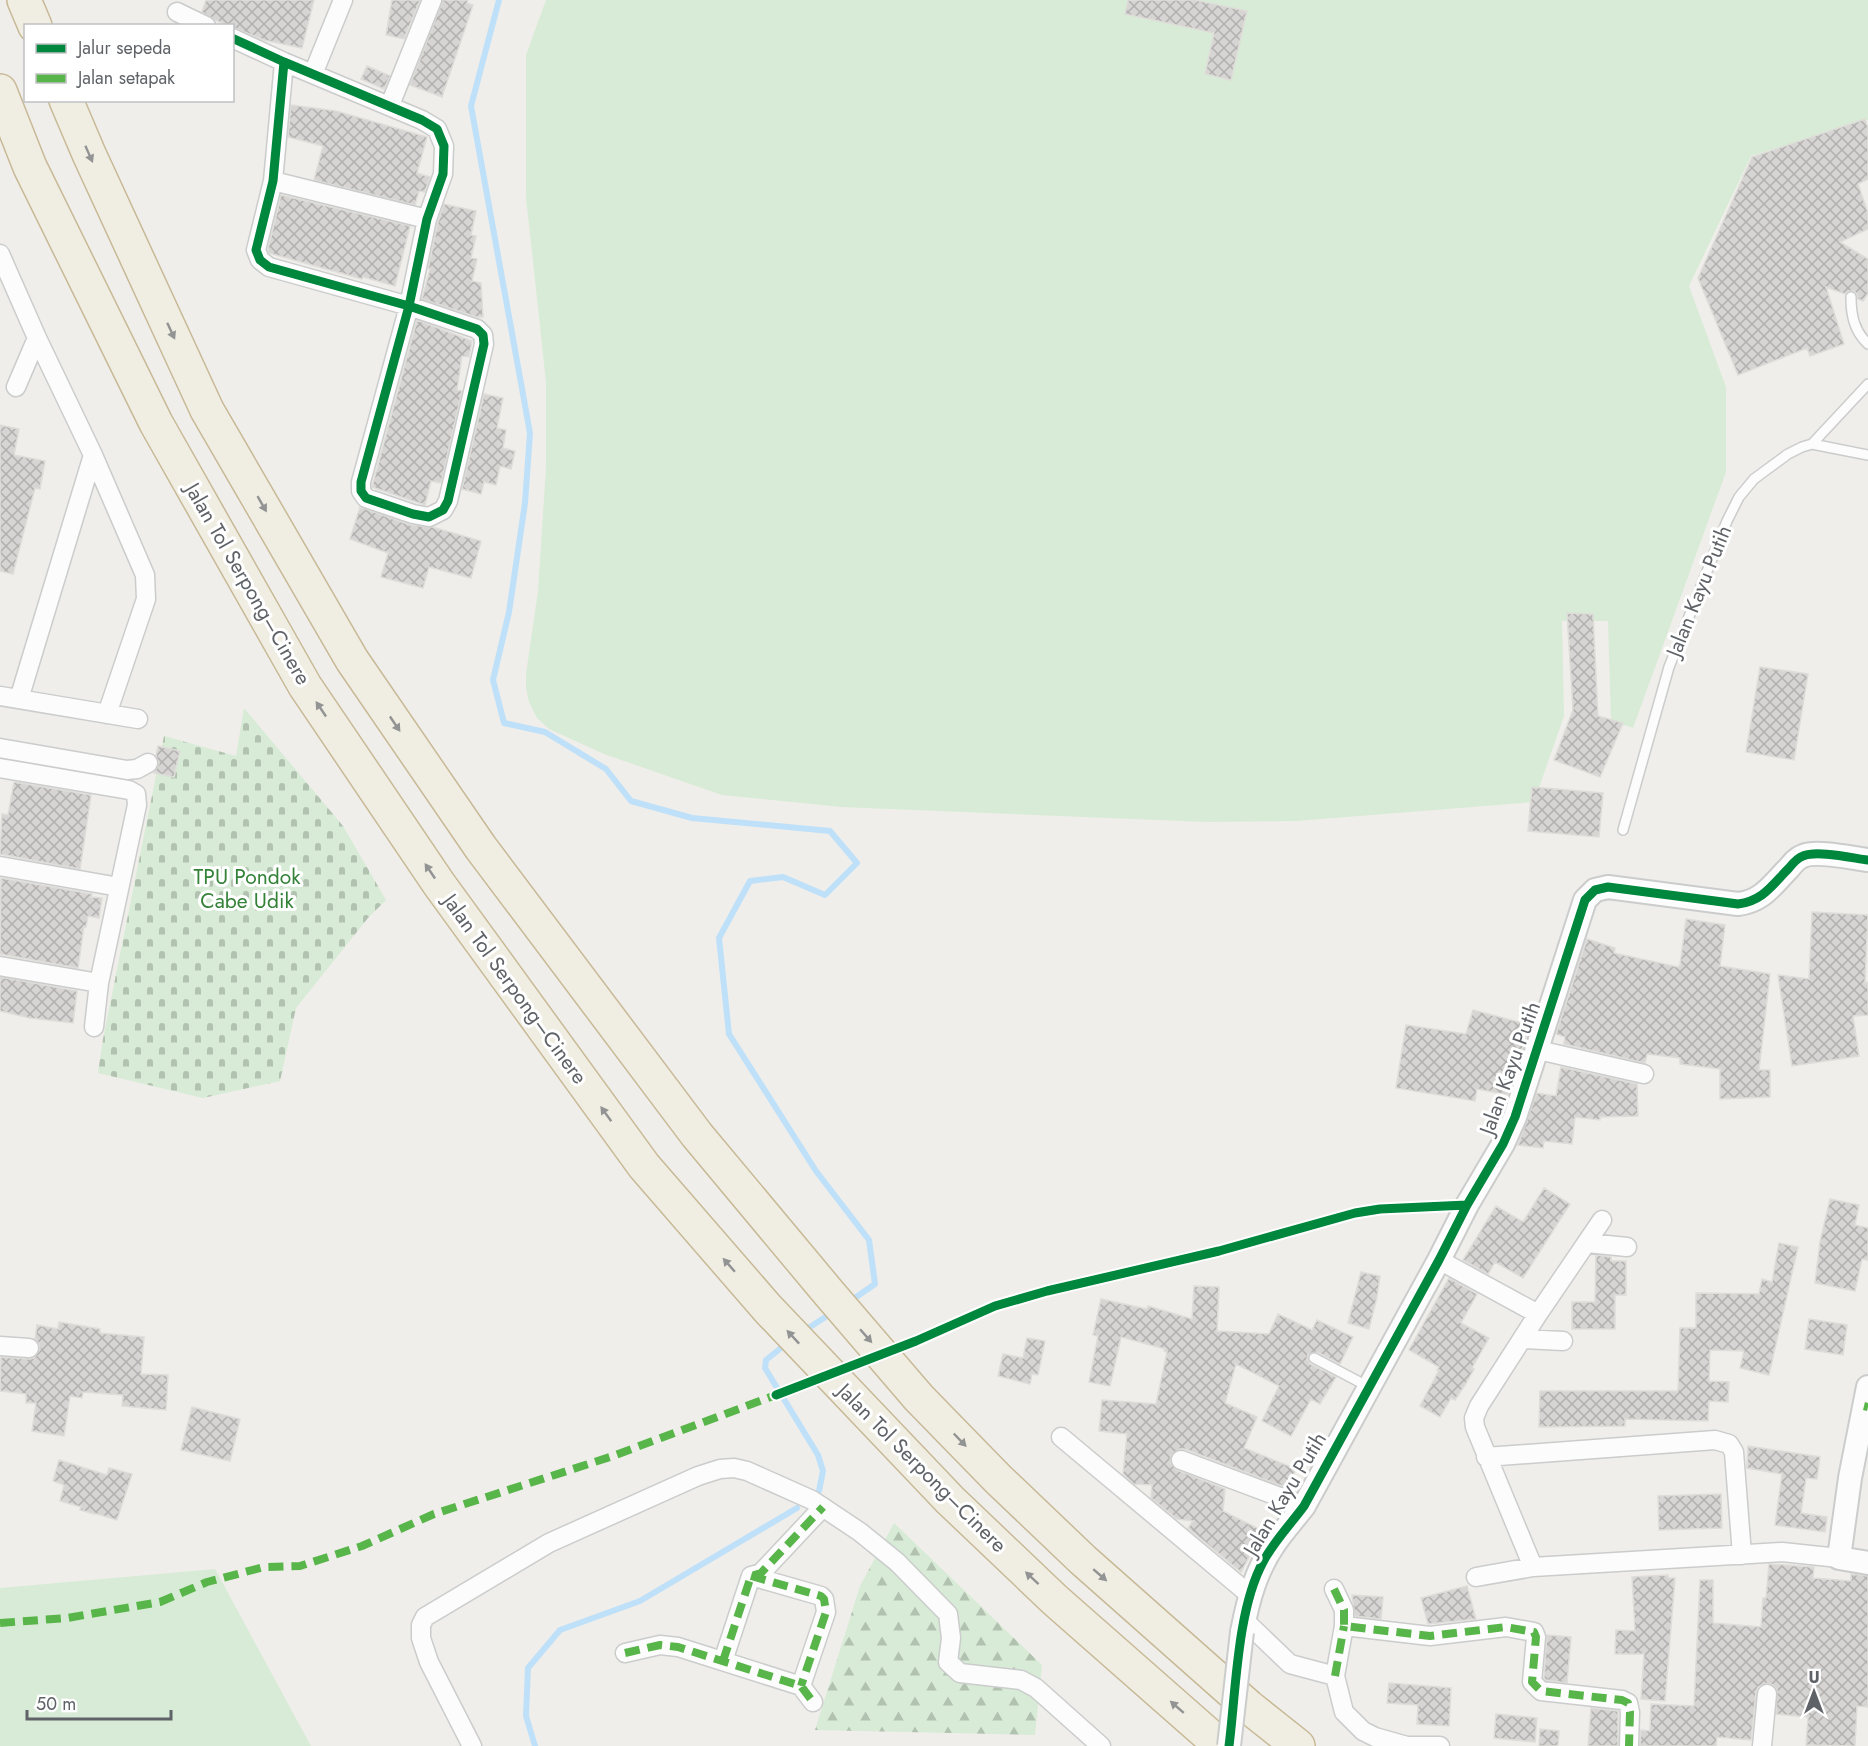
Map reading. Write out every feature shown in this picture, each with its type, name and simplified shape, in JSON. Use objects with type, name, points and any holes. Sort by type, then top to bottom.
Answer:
[{"type":"highway","points":[[24,0],[34,24]]},
{"type":"highway","name":"Jalan Tol Serpong–Cinere","points":[[0,91],[30,167],[156,423],[305,686],[439,884],[644,1166],[768,1309],[950,1500],[1055,1600],[1221,1746]]},
{"type":"highway","points":[[67,102],[207,410],[352,660],[481,848],[697,1135],[919,1398],[998,1479],[1083,1560],[1249,1707],[1298,1746]]},
{"type":"street","points":[[312,74],[342,0]]},
{"type":"street","points":[[390,105],[432,0]]},
{"type":"street","points":[[177,13],[202,24]]},
{"type":"street","points":[[234,39],[312,74],[390,105],[437,129],[444,146],[443,174],[427,219],[409,306],[361,482],[361,491],[366,498],[429,517],[443,510],[448,501],[484,344],[483,336],[477,329],[409,306],[269,267],[260,260],[256,250],[273,181],[284,62]]},
{"type":"street","points":[[273,181],[427,219]]},
{"type":"street","points":[[0,254],[93,455],[145,575],[146,599],[107,714]]},
{"type":"street","points":[[16,387],[37,338]]},
{"type":"street","points":[[19,699],[93,455]]},
{"type":"street","points":[[0,696],[138,719]]},
{"type":"street","points":[[0,748],[127,770],[137,769],[148,763]]},
{"type":"street","points":[[0,768],[129,790],[136,794],[137,805],[99,983],[94,1027]]},
{"type":"street","name":"Jalan Kayu Putih","points":[[1229,1746],[1243,1626],[1250,1595],[1263,1561],[1304,1506],[1467,1205],[1503,1144],[1515,1117],[1538,1050],[1585,900],[1595,890],[1608,887],[1737,904],[1751,903],[1760,898],[1796,859],[1804,855],[1815,854],[1868,860]]},
{"type":"street","points":[[0,866],[119,887]]},
{"type":"street","points":[[0,966],[99,983]]},
{"type":"street","points":[[1538,1050],[1644,1074]]},
{"type":"street","points":[[1533,1567],[1474,1427],[1474,1418],[1479,1406],[1538,1314],[1602,1220]]},
{"type":"street","points":[[1587,1243],[1627,1247]]},
{"type":"street","points":[[1439,1260],[1538,1314]]},
{"type":"street","points":[[1522,1339],[1563,1341]]},
{"type":"street","points":[[0,1346],[29,1348]]},
{"type":"street","points":[[1839,1558],[1850,1478],[1867,1400]]},
{"type":"street","points":[[1061,1437],[1250,1595]]},
{"type":"street","points":[[1486,1457],[1715,1440],[1729,1443],[1734,1452],[1742,1555]]},
{"type":"street","points":[[1181,1460],[1304,1506]]},
{"type":"street","points":[[472,1746],[429,1662],[421,1638],[421,1625],[425,1617],[549,1543],[698,1476],[720,1469],[734,1468],[747,1471],[813,1500],[897,1562],[948,1614],[951,1638],[948,1662],[960,1673],[1021,1680],[1036,1688],[1101,1746]]},
{"type":"street","points":[[751,1576],[761,1573],[823,1507]]},
{"type":"street","points":[[1476,1577],[1533,1567],[1782,1552],[1868,1563]]},
{"type":"street","points":[[723,1661],[751,1576]]},
{"type":"street","points":[[751,1576],[821,1596],[824,1599],[826,1612],[801,1686]]},
{"type":"street","points":[[1334,1590],[1344,1610],[1344,1626],[1335,1676],[1344,1712],[1363,1731],[1375,1737],[1396,1744],[1440,1746]]},
{"type":"street","points":[[1243,1626],[1290,1664],[1335,1676]]},
{"type":"street","points":[[1344,1626],[1430,1636],[1506,1627],[1534,1632],[1536,1637],[1532,1682],[1535,1688],[1540,1691],[1628,1702],[1629,1746]]},
{"type":"street","points":[[625,1653],[668,1645],[801,1686],[813,1702]]},
{"type":"street","points":[[1762,1746],[1767,1694]]},
{"type":"lane","points":[[1851,297],[1851,313],[1856,328],[1868,344]]},
{"type":"lane","points":[[1812,444],[1868,384]]},
{"type":"lane","points":[[1812,444],[1868,455]]},
{"type":"lane","name":"Jalan Kayu Putih","points":[[1623,830],[1669,666],[1727,521],[1739,497],[1754,479],[1788,454],[1812,444]]},
{"type":"lane","points":[[1314,1358],[1369,1386]]},
{"type":"green space","points":[[546,0],[1868,0],[1868,120],[1751,156],[1689,286],[1726,387],[1726,472],[1633,728],[1611,721],[1608,621],[1562,621],[1564,716],[1534,802],[1296,821],[1208,822],[841,807],[722,795],[604,754],[549,729],[537,718],[529,702],[526,674],[538,591],[546,467],[546,382],[526,197],[526,55]]},
{"type":"green space","name":"TPU Pondok Cabe Udik","points":[[244,708],[343,826],[386,900],[368,918],[296,1008],[280,1081],[203,1098],[98,1073],[164,736],[236,756]]},
{"type":"green space","points":[[894,1523],[1042,1665],[1035,1735],[815,1730],[860,1586]]},
{"type":"green space","points":[[215,1569],[311,1746],[0,1746],[0,1588]]},
{"type":"building","points":[[206,0],[314,0],[302,48],[264,40],[234,28],[234,24],[225,24],[202,12]]},
{"type":"building","points":[[392,0],[420,0],[404,39],[386,35]]},
{"type":"building","points":[[443,0],[468,0],[467,3],[473,5],[442,97],[410,85]]},
{"type":"building","points":[[1128,0],[1195,0],[1247,11],[1231,80],[1205,74],[1214,33],[1125,14]]},
{"type":"building","points":[[367,66],[390,76],[384,89],[361,79]]},
{"type":"building","points":[[291,105],[336,111],[427,137],[417,173],[430,177],[425,192],[419,191],[415,205],[314,180],[323,146],[288,137]]},
{"type":"building","points":[[1865,119],[1868,128],[1868,179],[1858,184],[1868,213],[1868,229],[1840,242],[1868,259],[1868,293],[1863,301],[1858,299],[1854,291],[1848,291],[1845,294],[1826,287],[1844,344],[1810,356],[1807,348],[1738,375],[1698,278],[1752,157]]},
{"type":"building","points":[[281,195],[410,226],[395,286],[269,253]]},
{"type":"building","points":[[444,204],[476,211],[471,235],[476,236],[471,258],[477,259],[472,281],[481,283],[483,317],[422,299]]},
{"type":"building","points":[[417,320],[472,341],[469,357],[462,356],[457,390],[462,391],[441,483],[431,481],[425,505],[372,487]]},
{"type":"building","points":[[484,394],[503,398],[497,428],[506,430],[503,448],[515,451],[511,469],[500,466],[496,485],[484,482],[481,494],[462,489]]},
{"type":"building","points":[[0,425],[19,429],[14,455],[45,461],[40,489],[35,488],[13,574],[0,571]]},
{"type":"building","points":[[360,507],[410,525],[432,527],[481,541],[471,578],[429,567],[423,588],[381,577],[388,553],[350,539]]},
{"type":"building","points":[[1567,613],[1593,614],[1598,716],[1623,723],[1600,777],[1554,760],[1573,710]]},
{"type":"building","points":[[1760,667],[1808,674],[1794,760],[1746,752]]},
{"type":"building","points":[[158,746],[180,751],[174,777],[154,773],[159,764],[156,756]]},
{"type":"building","points":[[14,782],[91,795],[80,869],[0,854],[2,814],[8,815]]},
{"type":"building","points":[[1532,787],[1603,793],[1599,837],[1528,831]]},
{"type":"building","points":[[1,878],[92,894],[91,897],[102,898],[99,918],[88,916],[86,927],[84,926],[78,968],[0,954]]},
{"type":"building","points":[[1812,912],[1868,915],[1865,983],[1868,982],[1868,1015],[1853,1016],[1859,1056],[1792,1066],[1778,975],[1809,979]]},
{"type":"building","points":[[1686,919],[1725,925],[1720,966],[1770,974],[1759,1070],[1770,1070],[1770,1097],[1720,1099],[1720,1069],[1680,1064],[1680,1058],[1647,1054],[1645,1063],[1564,1044],[1565,1037],[1556,1034],[1587,939],[1615,948],[1614,953],[1678,967]]},
{"type":"building","points":[[0,977],[77,991],[73,1023],[30,1018],[0,1011]]},
{"type":"building","points":[[1473,1010],[1530,1025],[1522,1051],[1520,1050],[1508,1095],[1477,1089],[1475,1101],[1396,1088],[1406,1025],[1466,1034]]},
{"type":"building","points":[[1561,1067],[1637,1084],[1638,1116],[1600,1117],[1600,1120],[1575,1117],[1572,1144],[1544,1141],[1543,1148],[1518,1145],[1537,1093],[1556,1096]]},
{"type":"building","points":[[1544,1188],[1570,1204],[1523,1278],[1495,1262],[1488,1274],[1463,1260],[1496,1206],[1523,1222]]},
{"type":"building","points":[[1830,1199],[1859,1205],[1855,1225],[1868,1228],[1868,1260],[1862,1259],[1855,1291],[1815,1283],[1820,1242]]},
{"type":"building","points":[[1779,1243],[1798,1247],[1769,1375],[1740,1368],[1744,1351],[1710,1350],[1709,1381],[1729,1382],[1728,1402],[1709,1401],[1708,1421],[1625,1419],[1625,1426],[1539,1427],[1540,1391],[1678,1391],[1680,1328],[1696,1328],[1696,1293],[1759,1294],[1762,1279],[1772,1282]]},
{"type":"building","points":[[1596,1255],[1611,1257],[1611,1261],[1626,1261],[1626,1295],[1615,1295],[1615,1329],[1572,1329],[1572,1302],[1595,1302]]},
{"type":"building","points":[[1361,1272],[1380,1276],[1369,1329],[1348,1323]]},
{"type":"building","points":[[1449,1278],[1477,1294],[1461,1323],[1489,1338],[1465,1385],[1455,1400],[1451,1398],[1440,1417],[1420,1406],[1439,1367],[1409,1350]]},
{"type":"building","points":[[1194,1286],[1219,1287],[1217,1331],[1269,1334],[1278,1314],[1312,1330],[1317,1320],[1353,1337],[1340,1364],[1317,1352],[1308,1354],[1307,1359],[1310,1364],[1336,1377],[1320,1404],[1311,1399],[1291,1436],[1262,1421],[1279,1386],[1236,1364],[1225,1403],[1257,1417],[1244,1448],[1296,1469],[1288,1488],[1185,1449],[1179,1449],[1171,1456],[1170,1462],[1177,1470],[1225,1489],[1223,1511],[1263,1531],[1241,1572],[1188,1528],[1193,1521],[1177,1519],[1151,1498],[1152,1485],[1134,1484],[1123,1474],[1127,1434],[1099,1431],[1102,1400],[1156,1404],[1167,1352],[1164,1351],[1165,1349],[1121,1337],[1110,1386],[1089,1382],[1098,1336],[1093,1335],[1101,1299],[1147,1309],[1148,1306],[1192,1319]]},
{"type":"building","points":[[1809,1319],[1847,1325],[1843,1355],[1805,1349]]},
{"type":"building","points":[[59,1322],[100,1329],[100,1333],[144,1337],[141,1374],[168,1375],[166,1410],[122,1406],[123,1395],[83,1392],[82,1398],[70,1396],[64,1436],[32,1431],[36,1403],[26,1403],[26,1394],[0,1391],[1,1357],[34,1358],[40,1349],[35,1339],[37,1325],[58,1329]]},
{"type":"building","points":[[1027,1338],[1045,1341],[1038,1375],[1032,1374],[1030,1384],[998,1376],[1003,1354],[1023,1358]]},
{"type":"building","points":[[192,1407],[240,1419],[230,1461],[181,1450]]},
{"type":"building","points":[[1748,1446],[1820,1457],[1817,1479],[1806,1478],[1801,1513],[1827,1517],[1825,1532],[1775,1525],[1782,1474],[1747,1468]]},
{"type":"building","points":[[59,1460],[107,1475],[109,1468],[132,1474],[117,1520],[80,1510],[81,1507],[60,1501],[64,1485],[53,1481]]},
{"type":"building","points":[[1721,1494],[1722,1528],[1659,1530],[1658,1496]]},
{"type":"building","points":[[1769,1564],[1814,1567],[1813,1578],[1851,1581],[1851,1574],[1868,1576],[1868,1707],[1857,1706],[1855,1746],[1806,1745],[1808,1717],[1776,1714],[1777,1690],[1773,1685],[1767,1683],[1758,1687],[1756,1692],[1751,1740],[1717,1737],[1716,1746],[1640,1746],[1641,1730],[1650,1731],[1651,1704],[1694,1706],[1700,1580],[1713,1580],[1713,1623],[1761,1627]]},
{"type":"building","points":[[1668,1575],[1668,1578],[1675,1578],[1665,1701],[1641,1699],[1644,1654],[1615,1654],[1616,1630],[1635,1631],[1632,1577]]},
{"type":"building","points":[[1467,1586],[1476,1619],[1428,1624],[1421,1598]]},
{"type":"building","points":[[1352,1595],[1383,1597],[1381,1619],[1355,1616]]},
{"type":"building","points":[[1547,1635],[1571,1637],[1567,1683],[1544,1678]]},
{"type":"building","points":[[1389,1683],[1451,1688],[1449,1726],[1417,1724],[1418,1705],[1387,1703]]},
{"type":"building","points":[[1591,1708],[1618,1711],[1618,1746],[1588,1746]]},
{"type":"building","points":[[1496,1714],[1537,1718],[1535,1742],[1494,1738]]},
{"type":"building","points":[[1540,1729],[1559,1731],[1558,1746],[1539,1746]]},
{"type":"waterway","points":[[499,0],[471,106],[530,433],[525,503],[509,612],[493,680],[504,723],[545,732],[606,769],[631,801],[692,818],[830,831],[857,863],[825,895],[783,877],[750,881],[719,938],[729,1034],[816,1171],[869,1240],[875,1284],[849,1302]]},
{"type":"waterway","points":[[804,1331],[833,1312]]},
{"type":"waterway","points":[[786,1344],[766,1360],[765,1368],[818,1455],[823,1471],[819,1491]]},
{"type":"waterway","points":[[535,1746],[526,1716],[528,1668],[560,1630],[640,1601],[797,1508]]},
{"type":"marked path","points":[[0,1623],[67,1618],[160,1602],[207,1582],[264,1567],[300,1566],[362,1546],[434,1514],[610,1457],[776,1395]]},
{"type":"marked path","points":[[1864,1406],[1868,1407]]},
{"type":"marked path","points":[[723,1661],[751,1576],[761,1573],[823,1507]]},
{"type":"marked path","points":[[751,1576],[821,1596],[824,1599],[826,1612],[801,1686]]},
{"type":"marked path","points":[[1334,1589],[1344,1610],[1344,1626],[1430,1636],[1506,1627],[1534,1632],[1536,1637],[1532,1682],[1541,1691],[1622,1700],[1628,1703],[1629,1746]]},
{"type":"marked path","points":[[1335,1676],[1344,1626]]},
{"type":"marked path","points":[[625,1653],[660,1645],[678,1647],[801,1686],[813,1702]]},
{"type":"cycle path","points":[[234,39],[284,62]]},
{"type":"cycle path","points":[[284,62],[422,120],[437,129],[444,146],[443,174],[427,219],[409,306]]},
{"type":"cycle path","points":[[284,62],[273,181],[256,250],[260,260],[269,267],[409,306]]},
{"type":"cycle path","points":[[409,306],[477,329],[483,335],[484,344],[448,501],[443,510],[429,517],[366,498],[361,491],[361,482],[409,306]]},
{"type":"cycle path","points":[[1229,1746],[1239,1651],[1254,1581],[1272,1547],[1304,1506],[1467,1205],[1503,1144],[1515,1117],[1585,900],[1595,890],[1608,887],[1738,904],[1761,896],[1795,861],[1803,856],[1826,854],[1868,860]]},
{"type":"cycle path","points":[[776,1395],[916,1341],[995,1306],[1047,1291],[1219,1251],[1355,1213],[1380,1209],[1467,1205]]}]
